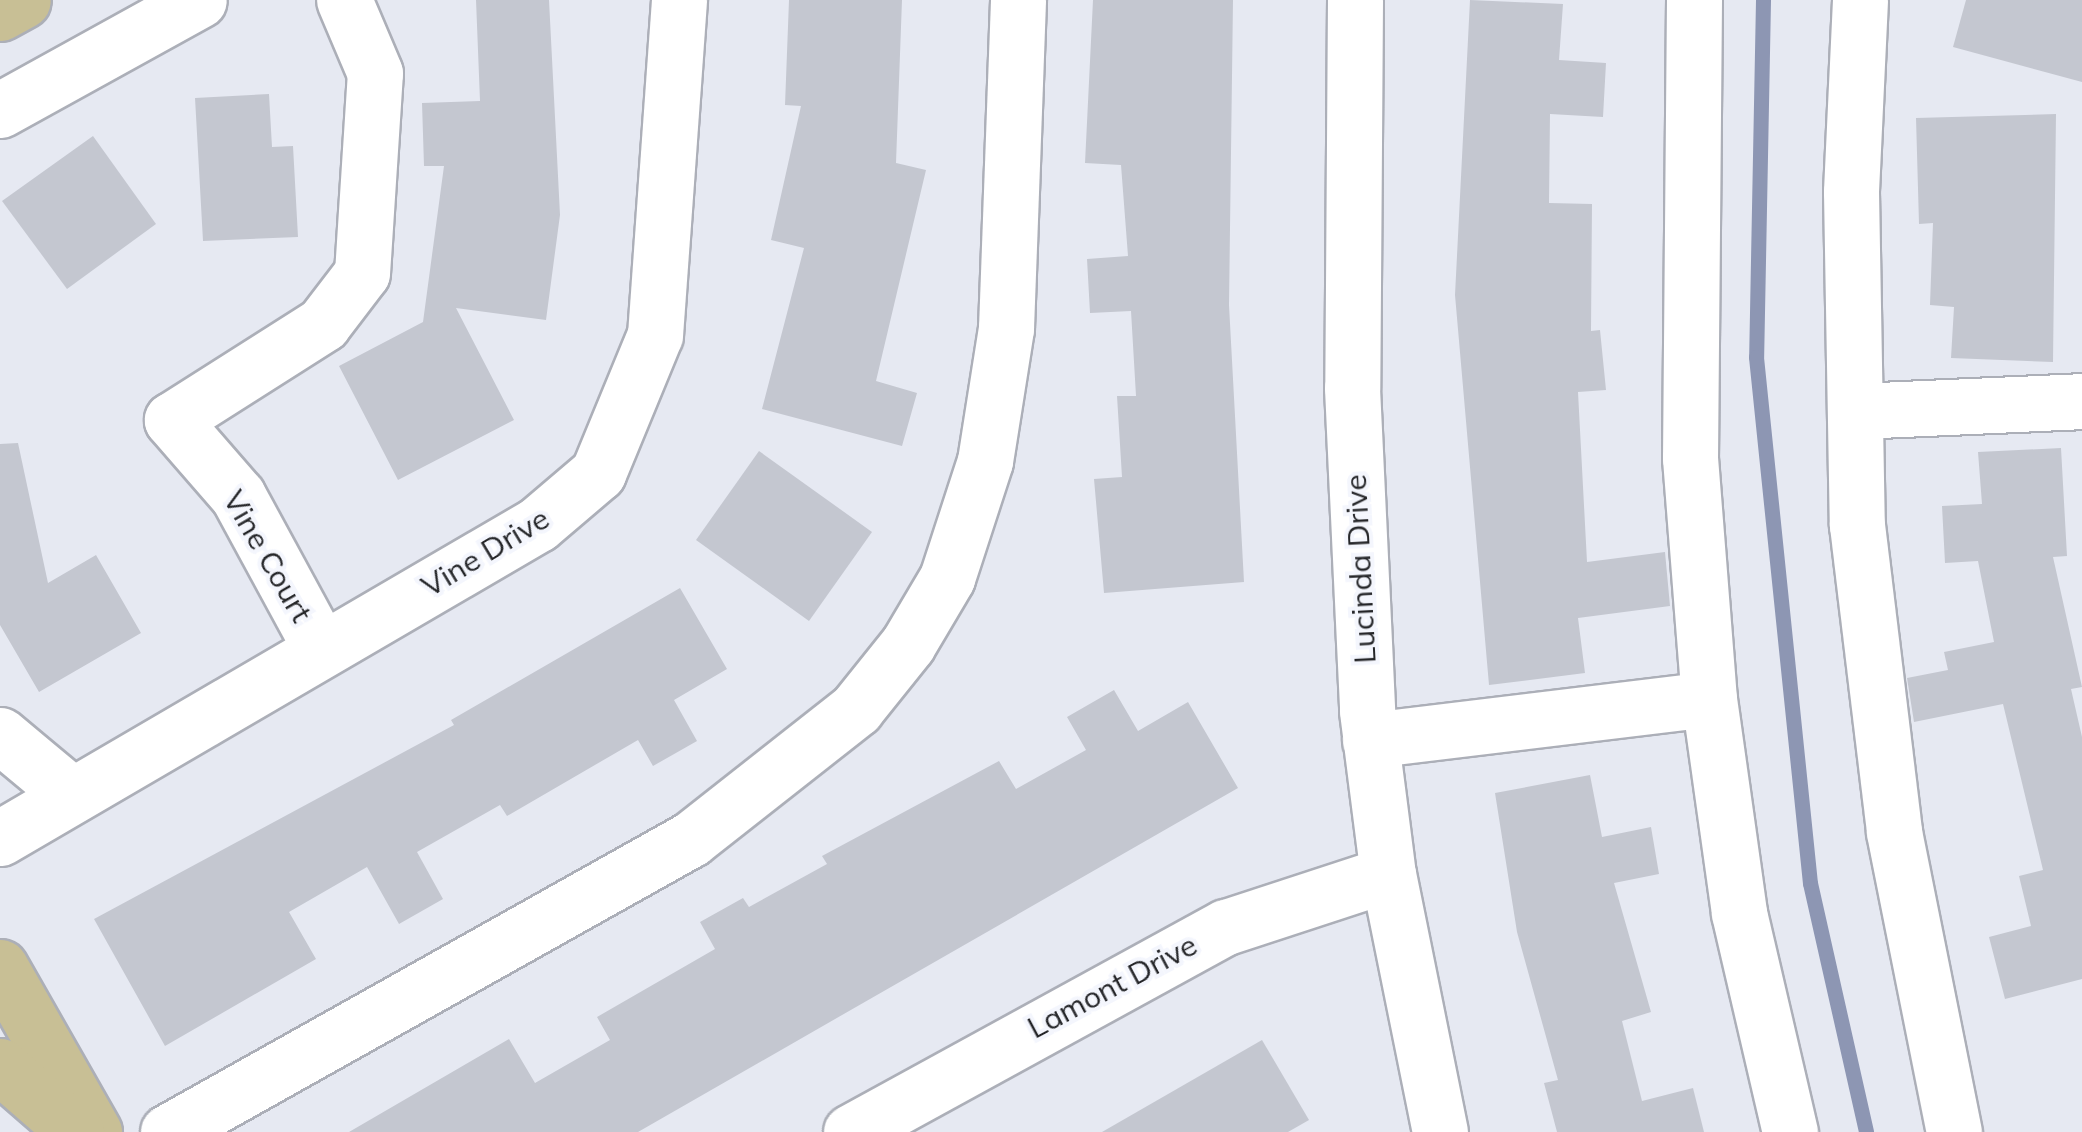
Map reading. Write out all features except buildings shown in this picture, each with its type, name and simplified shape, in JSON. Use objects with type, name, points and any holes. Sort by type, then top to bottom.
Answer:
[{"type":"main road","points":[[0,13],[23,0]]},
{"type":"main road","points":[[0,967],[94,1132]]},
{"type":"main road","points":[[0,1066],[76,1132]]},
{"type":"street","points":[[0,110],[198,0]]},
{"type":"street","name":"Vine Court","points":[[321,649],[238,496],[172,420],[323,324],[362,273],[375,73],[344,0]]},
{"type":"street","name":"Vine Drive","points":[[0,838],[538,524],[598,473],[654,336],[679,0]]},
{"type":"street","points":[[168,1132],[691,839],[856,709],[908,644],[947,578],[985,461],[1006,328],[1018,0]]},
{"type":"street","name":"Lucinda Drive","points":[[1356,0],[1352,388],[1370,740],[1388,874],[1440,1132]]},
{"type":"street","points":[[1694,0],[1690,458],[1709,699],[1739,913],[1790,1132]]},
{"type":"street","points":[[1860,0],[1851,192],[1857,525],[1894,832],[1954,1132]]},
{"type":"street","points":[[1856,411],[2082,400]]},
{"type":"street","points":[[1370,740],[1709,699]]},
{"type":"street","points":[[0,735],[72,795]]},
{"type":"street","name":"Lamont Drive","points":[[851,1132],[1226,927],[1388,874]]},
{"type":"waterway","points":[[1763,0],[1756,357],[1810,883],[1866,1132]]}]
